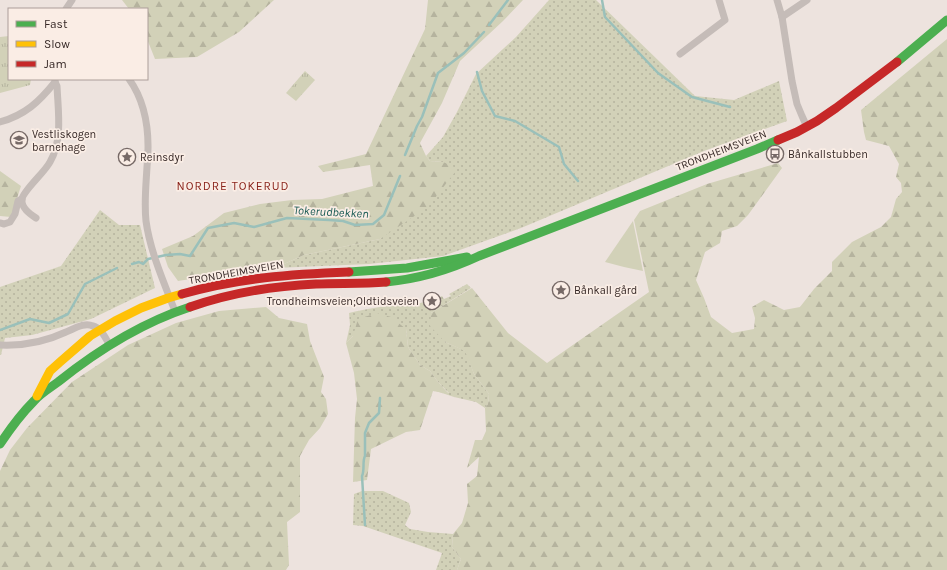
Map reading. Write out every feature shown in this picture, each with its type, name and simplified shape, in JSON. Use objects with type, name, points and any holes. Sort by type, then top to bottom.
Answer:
[{"type":"highway","name":"TRONDHEIMSVEIEN","points":[[0,444],[14,424],[35,399],[83,361],[129,332],[174,311],[220,297],[268,288],[303,284],[379,282],[410,279],[447,270],[478,256],[757,149],[807,127],[847,100],[902,58],[947,20]]},
{"type":"highway","name":"TRONDHEIMSVEIEN","points":[[35,399],[48,374],[73,350],[100,330],[136,311],[170,298],[208,287],[265,278],[302,274],[392,270],[457,258],[478,256]]},
{"type":"street","points":[[680,54],[725,20],[720,0]]},
{"type":"street","points":[[777,0],[782,17],[796,99],[799,110],[807,127]]},
{"type":"street","points":[[782,17],[807,0]]},
{"type":"street","points":[[130,80],[138,95],[143,109],[148,133],[148,160],[145,197],[148,232],[174,311]]},
{"type":"street","points":[[0,122],[19,116],[43,96],[55,81]]},
{"type":"street","points":[[36,218],[25,209],[22,199],[25,192],[32,186],[50,162],[57,145],[57,86],[55,81]]},
{"type":"street","points":[[0,223],[4,224],[10,222],[18,200],[22,199]]},
{"type":"street","points":[[0,345],[37,342],[53,338],[83,325],[93,326],[100,330],[109,344]]},
{"type":"green space","points":[[122,0],[274,0],[239,32],[197,57],[155,59],[148,42],[148,8],[128,8]]},
{"type":"green space","points":[[428,0],[523,0],[460,61],[442,103],[420,143],[430,161],[443,162],[453,166],[455,172],[428,207],[380,239],[304,255],[275,268],[232,270],[178,281],[168,267],[162,249],[193,236],[224,213],[260,204],[292,200],[322,199],[373,186],[370,165],[323,172],[318,166],[366,154],[425,29]]},
{"type":"green space","points":[[549,0],[596,0],[695,96],[734,100],[779,81],[787,121],[704,151],[521,228],[443,256],[369,264],[275,268],[304,255],[380,239],[443,162],[430,161],[426,156],[443,137],[476,74],[516,37]]},
{"type":"green space","points":[[8,36],[8,80],[31,80],[30,85],[0,93],[0,37]]},
{"type":"green space","points":[[947,39],[947,570],[457,570],[461,559],[452,547],[453,534],[462,523],[468,503],[467,484],[477,476],[479,457],[467,468],[475,440],[482,440],[486,431],[485,408],[488,404],[489,394],[474,374],[465,351],[445,342],[430,326],[431,313],[472,288],[508,333],[547,363],[649,292],[634,220],[640,211],[707,184],[778,163],[782,168],[748,215],[737,226],[722,231],[720,243],[705,252],[696,280],[711,317],[732,333],[754,329],[755,318],[752,307],[764,300],[784,310],[800,307],[814,289],[832,271],[832,262],[852,242],[881,227],[891,217],[896,199],[902,192],[901,183],[896,177],[899,164],[889,146],[866,140],[861,110]]},
{"type":"green space","points":[[305,71],[315,80],[296,101],[286,93]]},
{"type":"green space","points":[[0,171],[21,186],[11,217],[0,216]]},
{"type":"green space","points":[[100,210],[119,225],[140,225],[155,288],[91,319],[32,335],[5,338],[0,355],[0,287],[61,266]]},
{"type":"green space","points":[[633,221],[643,271],[605,262]]},
{"type":"green space","points":[[467,284],[471,288],[431,313],[445,342],[466,351],[474,374],[489,394],[488,404],[485,408],[476,402],[433,390],[449,393],[430,371],[420,365],[408,347],[406,329],[353,336],[346,343],[350,325],[349,313],[365,309],[417,304],[434,300],[442,296],[444,299],[451,296],[449,294]]},
{"type":"green space","points":[[266,307],[279,318],[307,324],[310,341],[324,377],[321,392],[326,399],[328,414],[320,428],[309,440],[300,456],[300,512],[287,522],[289,565],[286,570],[0,570],[0,471],[10,450],[27,428],[72,382],[128,345],[176,323],[219,311]]},
{"type":"green space","points":[[377,313],[391,317],[406,329],[408,347],[420,365],[430,371],[449,394],[433,391],[420,430],[406,432],[371,449],[367,480],[353,482],[357,399],[354,373],[346,343],[353,336],[358,319]]},
{"type":"green space","points":[[362,491],[383,491],[409,503],[411,512],[405,525],[410,529],[453,534],[452,547],[461,559],[457,570],[436,570],[442,553],[363,526],[353,525],[354,494]]},
{"type":"waterway","name":"Tokerudbekken","points":[[489,25],[508,0]]},
{"type":"waterway","points":[[602,0],[605,17],[658,73],[692,97],[730,107]]},
{"type":"waterway","name":"Tokerudbekken","points":[[405,155],[422,117],[438,73],[464,53],[484,32]]},
{"type":"waterway","points":[[477,72],[482,91],[495,116],[515,121],[559,147],[564,164],[578,181]]},
{"type":"waterway","name":"Tokerudbekken","points":[[132,264],[139,262],[143,264],[148,259],[166,255],[180,254],[190,256],[208,228],[234,223],[254,227],[287,218],[343,221],[355,225],[373,224],[384,215],[400,176]]},
{"type":"waterway","name":"Tokerudbekken","points":[[0,330],[30,319],[49,323],[68,314],[85,284],[117,268]]},
{"type":"waterway","points":[[365,525],[362,476],[365,456],[365,433],[369,423],[379,413],[380,398]]},
{"type":"traffic: fast","points":[[897,62],[947,20]]},
{"type":"traffic: fast","points":[[386,282],[422,276],[456,266],[778,140]]},
{"type":"traffic: fast","points":[[349,272],[407,268],[467,257]]},
{"type":"traffic: fast","points":[[0,444],[20,416],[37,398],[104,348],[137,329],[190,307]]},
{"type":"traffic: slow","points":[[37,396],[50,371],[90,336],[141,308],[182,294]]},
{"type":"traffic: jam","points":[[778,140],[817,121],[897,62]]},
{"type":"traffic: jam","points":[[182,294],[223,284],[265,278],[349,272]]},
{"type":"traffic: jam","points":[[190,307],[236,294],[268,288],[316,284],[386,282]]},
{"type":"place","name":"Vestliskogen barnehage","points":[[19,140]]},
{"type":"place","name":"Bånkallstubben","points":[[775,154]]},
{"type":"place","name":"Reinsdyr","points":[[127,157]]},
{"type":"place","name":"Bånkall gård","points":[[561,290]]},
{"type":"place","name":"Trondheimsveien;Oldtidsveien","points":[[432,301]]},
{"type":"district","name":"NORDRE TOKERUD","points":[[233,186]]}]
